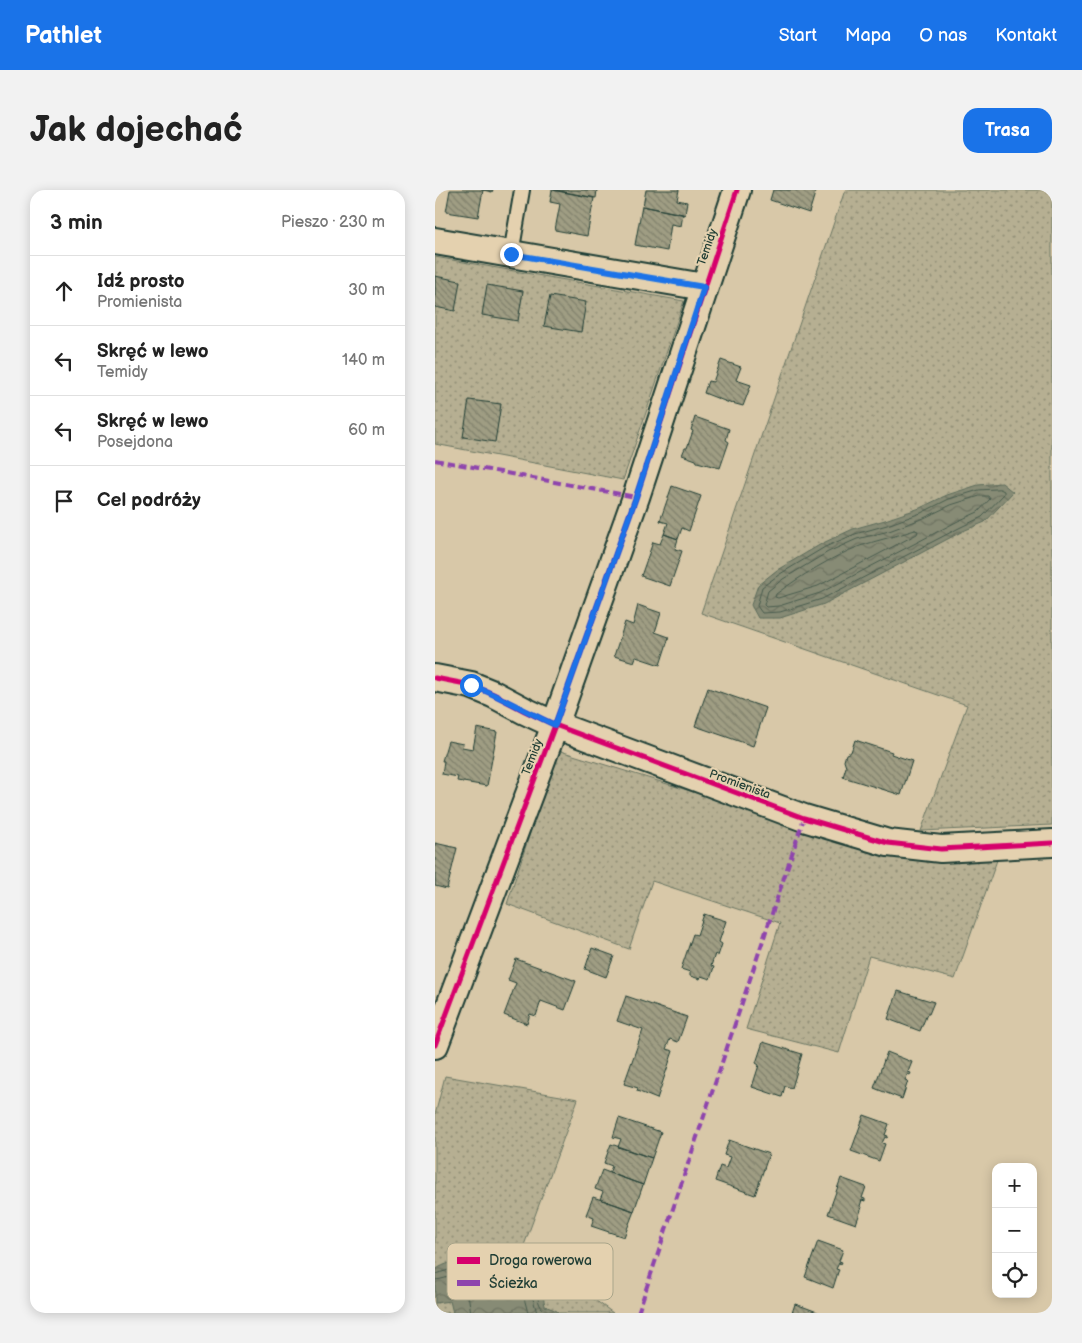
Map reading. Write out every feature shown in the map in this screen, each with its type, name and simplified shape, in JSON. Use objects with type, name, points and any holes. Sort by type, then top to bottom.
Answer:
[{"type":"street","name":"Temidy","points":[[435,1045],[555,725],[636,497],[737,190]]},
{"type":"street","points":[[435,241],[704,287]]},
{"type":"street","name":"Promienista","points":[[435,678],[471,685],[555,725],[804,818],[888,843],[941,849],[1052,843]]},
{"type":"lane","points":[[511,254],[522,190]]},
{"type":"shaded area","points":[[845,190],[1052,190],[1052,825],[921,831],[967,705],[701,613]]},
{"type":"shaded area","points":[[435,257],[684,301],[623,480],[435,444]]},
{"type":"shaded area","points":[[557,750],[911,859],[997,860],[955,979],[869,956],[839,1053],[746,1029],[780,923],[652,881],[629,949],[507,904]]},
{"type":"shaded area","points":[[445,1076],[578,1099],[525,1243],[447,1243],[447,1300],[595,1300],[613,1313],[435,1313],[435,1115]]},
{"type":"water","points":[[1002,483],[1013,492],[985,522],[963,531],[824,604],[780,618],[758,618],[751,605],[758,585],[777,570],[823,543],[853,529],[920,508],[947,495],[978,485]]},
{"type":"water","points":[[447,1264],[447,1300],[544,1300],[545,1306],[558,1313],[453,1313],[450,1301],[435,1303],[435,1270]]},
{"type":"building","points":[[450,190],[483,190],[478,217],[446,212]]},
{"type":"building","points":[[552,190],[594,198],[587,236],[555,230],[560,204],[550,202]]},
{"type":"building","points":[[554,190],[597,190],[596,198]]},
{"type":"building","points":[[646,190],[679,190],[677,200],[687,202],[685,215],[643,206]]},
{"type":"building","points":[[773,190],[816,190],[809,213],[770,200]]},
{"type":"building","points":[[642,206],[683,214],[681,226],[671,224],[667,251],[635,245]]},
{"type":"building","points":[[435,276],[460,281],[455,311],[435,307]]},
{"type":"building","points":[[487,285],[523,291],[518,321],[482,315]]},
{"type":"building","points":[[550,296],[586,302],[581,332],[544,326]]},
{"type":"building","points":[[721,360],[741,367],[736,380],[751,385],[743,406],[732,404],[704,393],[708,381],[713,382]]},
{"type":"building","points":[[469,400],[501,404],[495,442],[463,437]]},
{"type":"building","points":[[695,417],[729,429],[726,440],[729,442],[720,468],[697,462],[682,455],[685,448],[687,448],[693,431],[691,430]]},
{"type":"building","points":[[672,486],[701,496],[689,531],[682,528],[678,539],[664,534],[668,523],[660,521]]},
{"type":"building","points":[[664,534],[678,539],[675,549],[682,551],[670,586],[641,576],[653,542],[660,544]]},
{"type":"building","points":[[638,605],[661,613],[655,632],[669,637],[660,665],[636,657],[634,662],[614,656],[625,622],[633,625]]},
{"type":"building","points":[[708,688],[766,708],[753,746],[695,726]]},
{"type":"building","points":[[477,728],[497,732],[487,786],[457,781],[458,777],[442,774],[444,761],[442,761],[448,741],[463,744],[462,747],[473,749]]},
{"type":"building","points":[[855,740],[892,752],[891,754],[912,761],[901,795],[843,777],[846,767],[844,761],[846,754],[851,752]]},
{"type":"building","points":[[435,843],[457,848],[447,889],[435,886]]},
{"type":"building","points":[[704,914],[726,921],[719,942],[722,944],[718,956],[715,954],[711,966],[714,967],[710,979],[701,976],[700,979],[690,976],[690,972],[681,969],[693,934],[697,935]]},
{"type":"building","points":[[592,948],[614,956],[606,977],[585,969]]},
{"type":"building","points":[[516,959],[576,981],[565,1010],[541,1001],[536,1016],[530,1014],[527,1024],[504,1015],[516,983],[508,980]]},
{"type":"building","points":[[898,991],[934,1002],[920,1031],[888,1019]]},
{"type":"building","points":[[626,996],[687,1017],[678,1042],[670,1039],[666,1049],[673,1051],[657,1099],[637,1091],[638,1088],[624,1084],[643,1030],[617,1021]]},
{"type":"building","points":[[763,1042],[802,1054],[792,1088],[785,1086],[782,1097],[752,1087],[759,1065],[756,1063]]},
{"type":"building","points":[[887,1052],[912,1062],[908,1072],[911,1073],[910,1075],[908,1074],[905,1080],[908,1081],[902,1099],[874,1088]]},
{"type":"building","points":[[864,1115],[889,1124],[885,1135],[888,1136],[887,1138],[885,1137],[882,1143],[885,1144],[879,1161],[851,1151]]},
{"type":"building","points":[[619,1118],[661,1132],[652,1158],[618,1147],[621,1139],[613,1137]]},
{"type":"building","points":[[729,1140],[769,1154],[755,1195],[715,1181],[720,1166],[726,1168],[730,1157],[724,1155]]},
{"type":"building","points":[[611,1144],[652,1158],[643,1185],[609,1173],[612,1166],[604,1163]]},
{"type":"building","points":[[602,1170],[643,1185],[634,1211],[600,1199],[603,1192],[595,1189]]},
{"type":"building","points":[[841,1178],[866,1187],[862,1198],[865,1201],[862,1200],[860,1206],[862,1207],[856,1224],[828,1214]]},
{"type":"building","points":[[593,1197],[634,1211],[624,1237],[591,1226],[594,1218],[586,1215]]},
{"type":"building","points":[[818,1241],[843,1250],[839,1261],[842,1262],[841,1264],[839,1263],[836,1269],[839,1270],[833,1288],[805,1277]]},
{"type":"building","points":[[795,1304],[804,1307],[820,1313],[792,1313]]},
{"type":"marked path","points":[[435,460],[636,497]]},
{"type":"marked path","points":[[638,1313],[804,818]]},
{"type":"cycle path","points":[[435,1045],[555,725],[636,497],[737,190]]},
{"type":"cycle path","points":[[435,678],[471,685],[555,725],[804,818],[888,843],[941,849],[1052,843]]},
{"type":"route","points":[[471,685],[555,725],[636,497],[704,287],[511,254]]}]
